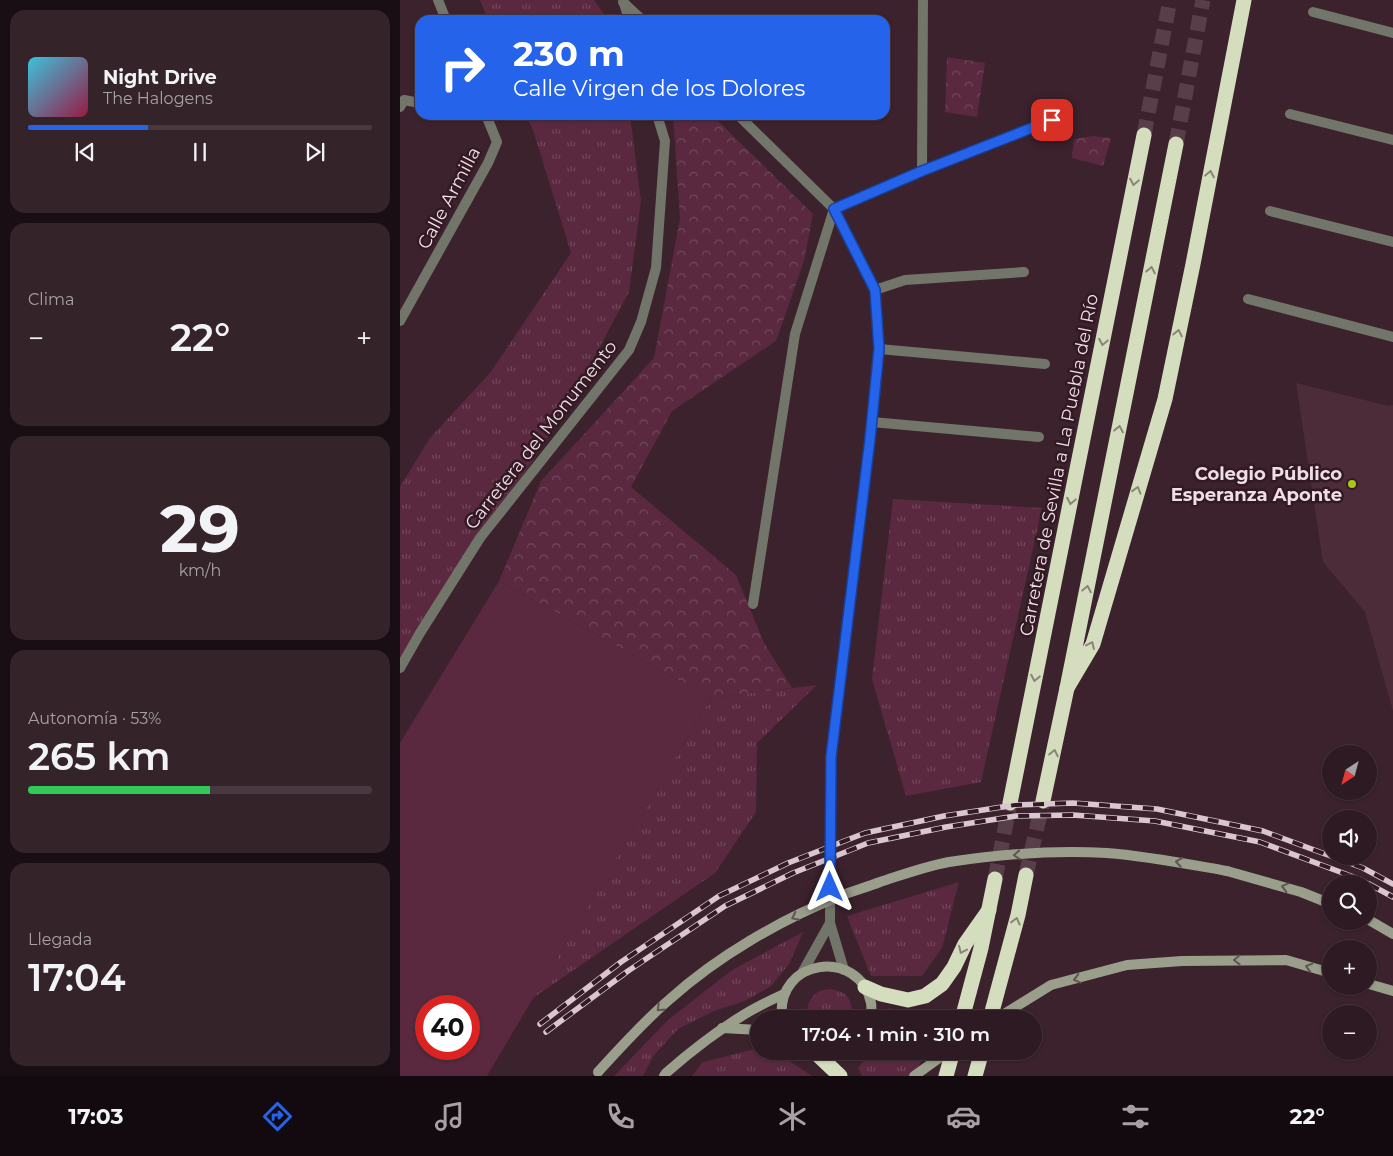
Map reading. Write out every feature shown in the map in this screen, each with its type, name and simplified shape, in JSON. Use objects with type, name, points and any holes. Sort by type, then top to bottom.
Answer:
[{"type":"highway","points":[[1067,688],[1093,644],[1164,399],[1193,264],[1244,0]]},
{"type":"highway","name":"Carretera de Sevilla a La Puebla del Río","points":[[1010,803],[1144,135]]},
{"type":"highway","points":[[1044,800],[1176,144]]},
{"type":"highway","points":[[992,1010],[1018,915],[1026,875]]},
{"type":"highway","points":[[964,1010],[996,880]]},
{"type":"highway","points":[[864,987],[881,994],[908,1000],[925,996],[942,984],[954,967],[965,944],[990,910]]},
{"type":"highway","points":[[820,1060],[840,1076]]},
{"type":"highway","points":[[946,1076],[949,1060]]},
{"type":"highway","points":[[975,1076],[979,1060]]},
{"type":"main road","points":[[596,1074],[633,1034],[670,999],[713,965],[752,940],[791,918],[840,896],[896,877],[947,863],[996,856],[1053,852],[1107,853],[1167,860],[1227,871],[1302,892],[1322,900]]},
{"type":"main road","points":[[1377,925],[1393,934]]},
{"type":"main road","points":[[1011,1010],[1051,985],[1127,965],[1182,961],[1286,960],[1322,970]]},
{"type":"main road","points":[[781,1010],[784,994],[791,982],[802,973],[815,967],[830,966],[844,970],[856,977],[864,987],[871,1003],[871,1010]]},
{"type":"main road","points":[[1377,986],[1393,991]]},
{"type":"main road","points":[[664,1076],[691,1051],[722,1028],[748,1012],[784,994]]},
{"type":"main road","points":[[722,1028],[750,1030]]},
{"type":"main road","points":[[914,1076],[938,1060]]},
{"type":"street","points":[[438,0],[444,15]]},
{"type":"street","points":[[922,171],[923,0]]},
{"type":"street","points":[[623,1],[627,15]]},
{"type":"street","points":[[623,1],[637,15]]},
{"type":"street","points":[[1313,12],[1393,32]]},
{"type":"street","points":[[400,107],[404,100],[415,101]]},
{"type":"street","points":[[1290,114],[1393,140]]},
{"type":"street","name":"Calle Armilla","points":[[400,321],[488,163],[497,142],[488,120]]},
{"type":"street","name":"Carretera del Monumento","points":[[400,668],[480,538],[629,350],[641,322],[656,268],[665,141],[659,120]]},
{"type":"street","points":[[743,120],[834,209],[875,290],[879,349],[872,422],[831,757],[830,922],[844,970]]},
{"type":"street","points":[[753,604],[795,334],[834,209],[922,171],[1052,120]]},
{"type":"street","points":[[1270,211],[1393,242]]},
{"type":"street","points":[[875,290],[905,280],[1024,272]]},
{"type":"street","points":[[1248,299],[1393,337]]},
{"type":"street","points":[[879,349],[1044,364]]},
{"type":"street","points":[[872,422],[1039,436]]},
{"type":"street","points":[[802,973],[830,922]]},
{"type":"shaded area","name":"Colegio Público Esperanza Aponte","points":[[1296,383],[1389,406],[1393,405],[1393,711],[1365,612],[1323,562]]},
{"type":"green space","points":[[480,0],[594,0],[604,15],[486,15]]},
{"type":"green space","points":[[947,57],[985,63],[977,117],[945,112]]},
{"type":"green space","points":[[528,120],[631,120],[641,201],[629,292],[567,408],[400,670],[400,487],[430,438],[490,373],[571,253],[534,133]]},
{"type":"green space","points":[[673,120],[717,120],[813,214],[804,261],[776,341],[672,411],[631,487],[736,575],[764,643],[792,688],[711,698],[499,581],[541,481],[654,358],[680,219]]},
{"type":"green space","points":[[1093,136],[1111,138],[1103,166],[1072,158],[1074,139]]},
{"type":"green space","points":[[893,499],[1042,508],[981,782],[906,796],[872,679]]},
{"type":"green space","points":[[499,581],[711,698],[487,1076],[400,1076],[400,743]]},
{"type":"green space","points":[[817,685],[757,743],[756,812],[715,873],[533,998],[711,698]]},
{"type":"green space","points":[[959,882],[942,948],[922,976],[871,976],[847,916]]},
{"type":"green space","points":[[803,932],[789,964],[771,986],[745,1001],[714,1011],[678,1029],[654,1055],[643,1076],[614,1076],[668,1020],[732,970]]},
{"type":"green space","points":[[831,989],[842,992],[850,1001],[852,1010],[807,1010],[812,997],[819,991]]},
{"type":"green space","points":[[750,1050],[750,1060],[788,1060],[812,1076],[692,1076],[703,1062]]},
{"type":"green space","points":[[864,1060],[921,1060],[916,1076],[862,1076],[858,1068]]},
{"type":"tunnel","points":[[1144,135],[1170,0]]},
{"type":"tunnel","points":[[1176,144],[1203,0]]},
{"type":"tunnel","points":[[1026,875],[1043,801]]},
{"type":"tunnel","points":[[995,879],[1010,803]]},
{"type":"railway","points":[[540,1024],[621,962],[719,896],[788,863],[865,833],[944,816],[1015,805],[1073,803],[1157,809],[1263,831],[1363,868],[1393,884]]},
{"type":"railway","points":[[546,1032],[628,971],[725,906],[793,873],[868,843],[946,827],[1016,816],[1073,815],[1155,821],[1260,842],[1348,875]]},
{"type":"railway","points":[[1377,888],[1393,897]]},
{"type":"place","name":"Colegio Público Esperanza Aponte","points":[[1352,484]]},
{"type":"route","points":[[830,887],[831,757],[870,439],[879,349],[875,290],[834,209],[922,171],[1052,120]]}]
